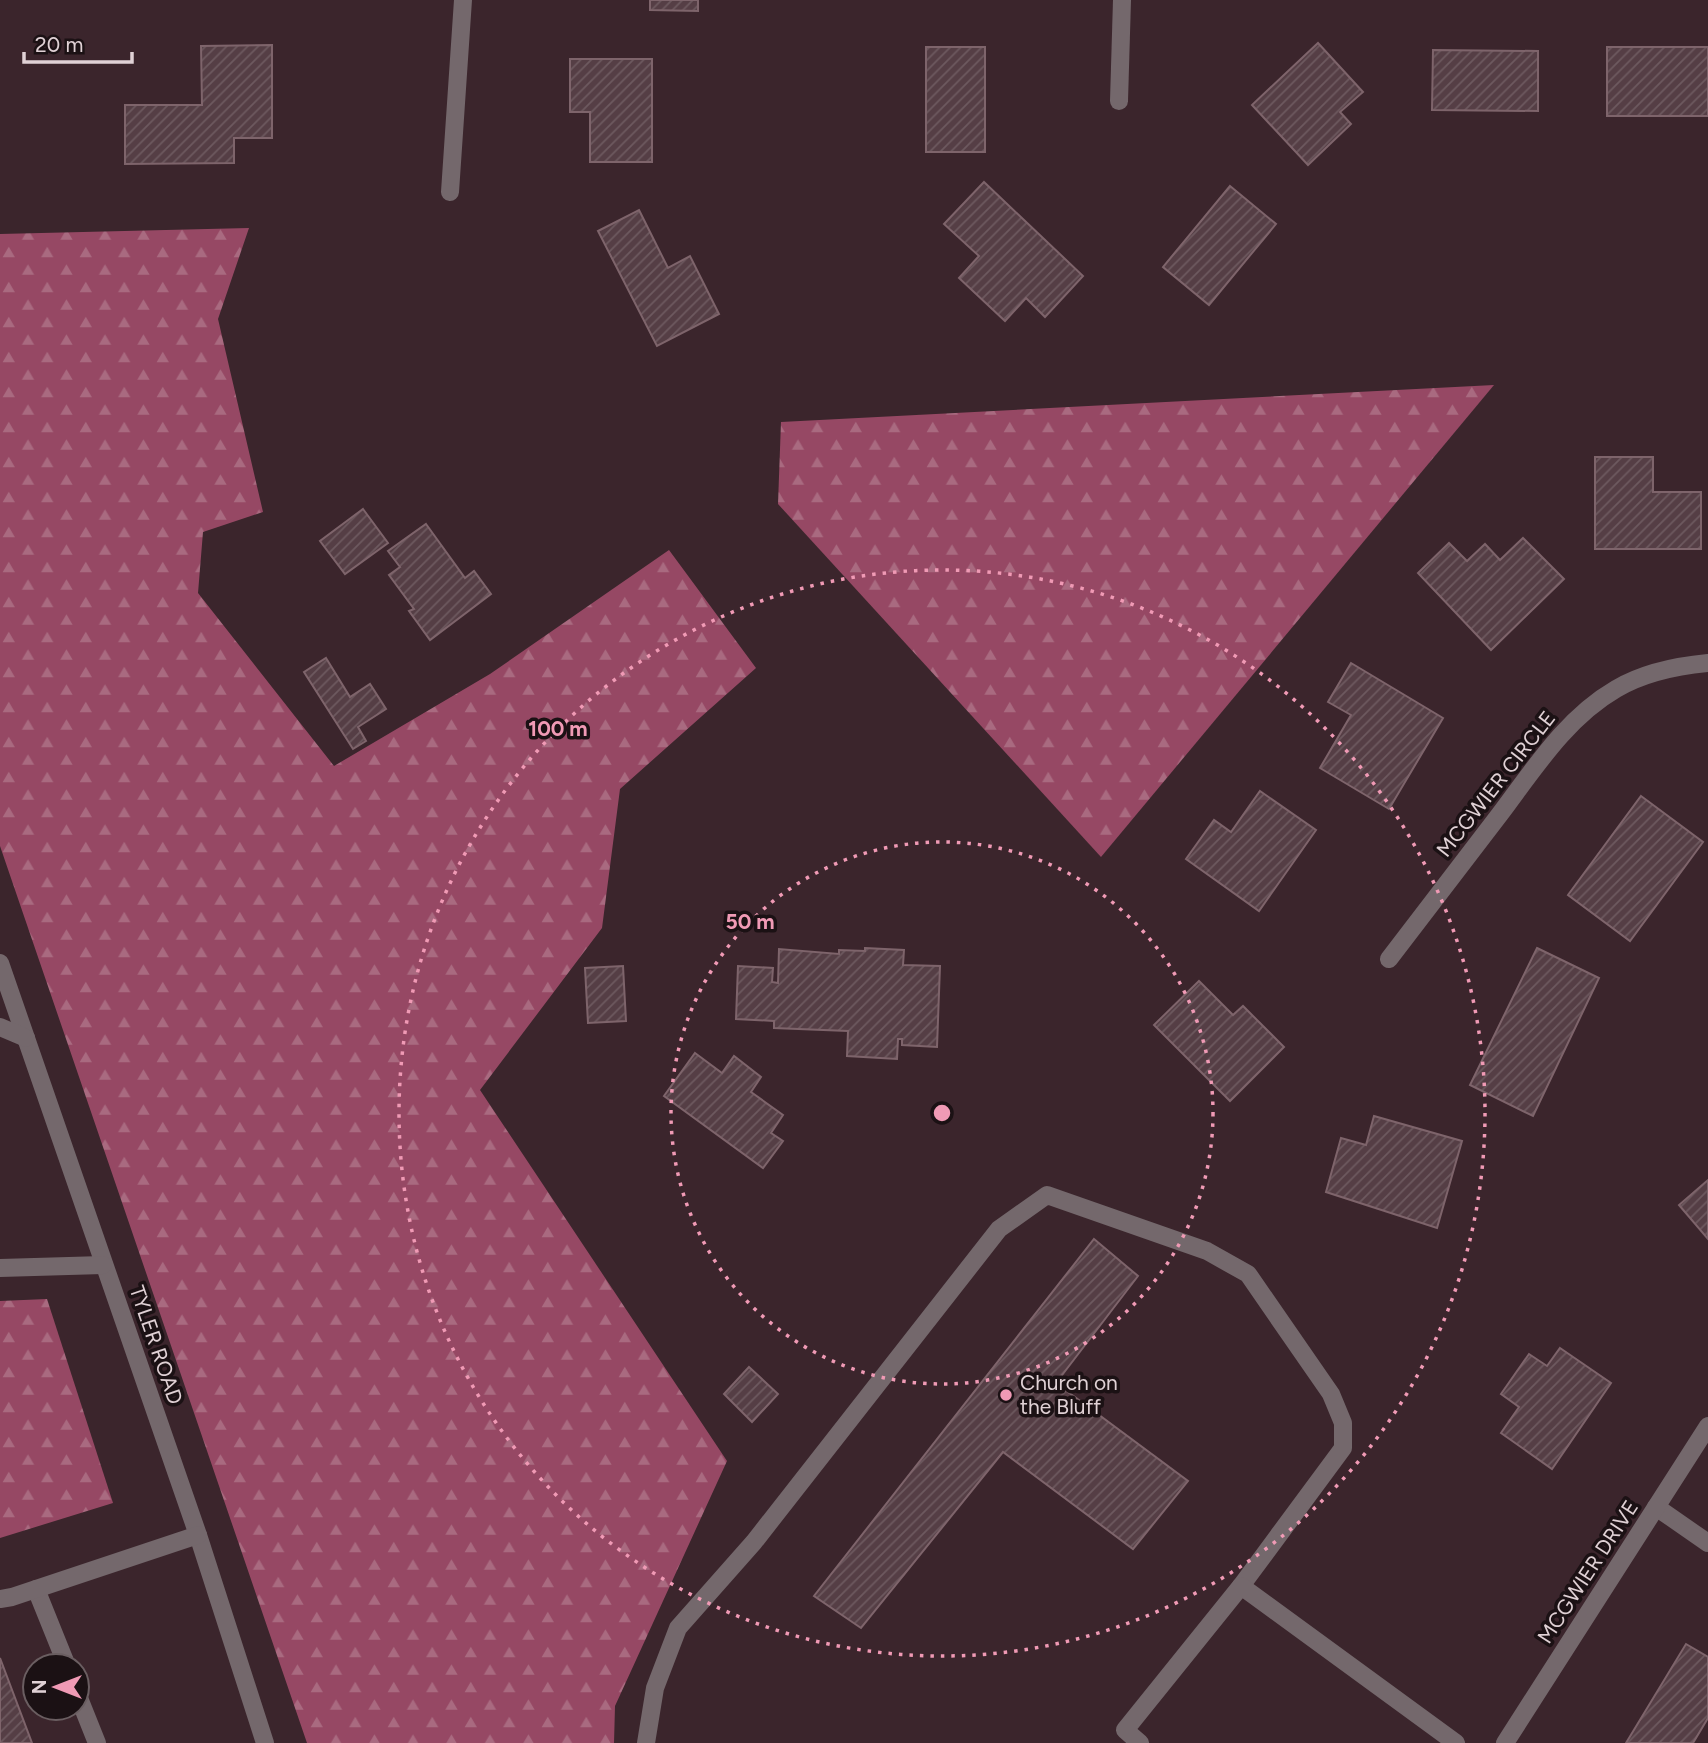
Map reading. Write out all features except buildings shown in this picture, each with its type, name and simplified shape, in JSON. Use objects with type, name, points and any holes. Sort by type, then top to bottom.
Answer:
[{"type":"street","points":[[450,192],[463,0]]},
{"type":"street","points":[[1119,101],[1122,0]]},
{"type":"street","name":"MCGWIER CIRCLE","points":[[1389,960],[1539,762],[1587,709],[1616,688],[1644,676],[1672,668],[1708,663]]},
{"type":"street","name":"TYLER ROAD","points":[[0,963],[198,1535],[265,1743]]},
{"type":"street","points":[[0,1027],[26,1038]]},
{"type":"street","points":[[646,1743],[655,1688],[678,1628],[754,1542],[999,1229],[1047,1195],[1207,1251],[1248,1274],[1331,1394],[1343,1423],[1343,1448],[1241,1586],[1125,1730],[1140,1743]]},
{"type":"street","points":[[0,1268],[103,1265]]},
{"type":"street","name":"MCGWIER DRIVE","points":[[1506,1743],[1708,1426]]},
{"type":"street","points":[[1656,1507],[1708,1544]]},
{"type":"street","points":[[0,1599],[198,1535]]},
{"type":"street","points":[[1241,1586],[1456,1743]]},
{"type":"street","points":[[36,1589],[61,1652]]},
{"type":"street","points":[[89,1722],[97,1743]]},
{"type":"green space","points":[[249,228],[218,319],[263,512],[203,532],[198,593],[334,766],[490,674],[669,550],[756,668],[620,789],[602,928],[480,1090],[727,1461],[615,1706],[614,1743],[307,1743],[0,846],[0,234]]},
{"type":"green space","points":[[1494,385],[1101,857],[778,504],[781,422]]},
{"type":"green space","points":[[47,1299],[113,1503],[0,1538],[0,1301]]},
{"type":"place","name":"Church on the Bluff","points":[[1006,1395]]}]
